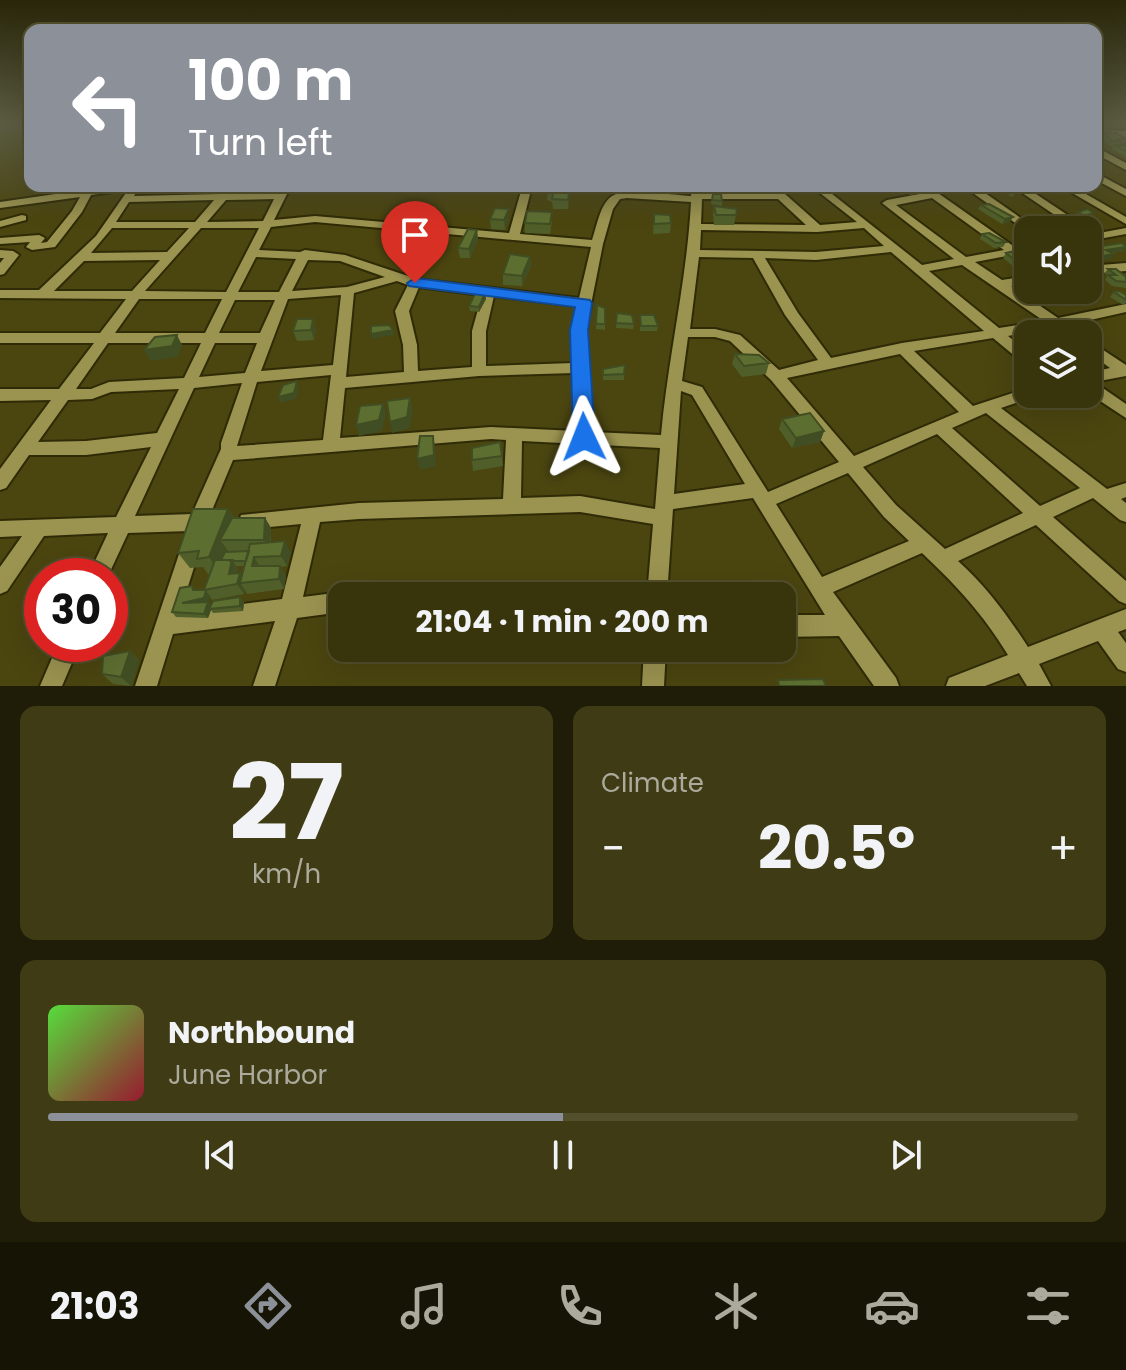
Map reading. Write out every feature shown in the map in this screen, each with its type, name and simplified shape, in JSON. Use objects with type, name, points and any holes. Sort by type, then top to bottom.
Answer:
[{"type":"street","points":[[1105,155],[1126,167]]},
{"type":"street","points":[[1102,179],[1126,193]]},
{"type":"street","points":[[38,199],[44,192]]},
{"type":"street","points":[[0,205],[87,192]]},
{"type":"street","points":[[0,241],[39,238],[32,247],[51,245],[77,212],[87,192]]},
{"type":"street","points":[[43,294],[110,225],[130,192]]},
{"type":"street","points":[[127,199],[172,192]]},
{"type":"street","points":[[0,483],[136,294],[227,192]]},
{"type":"street","points":[[106,558],[283,192]]},
{"type":"street","points":[[514,236],[525,192]]},
{"type":"street","points":[[777,192],[814,228]]},
{"type":"street","points":[[824,192],[1014,348]]},
{"type":"street","points":[[930,192],[1013,251]]},
{"type":"street","points":[[977,192],[1014,218]]},
{"type":"street","points":[[1026,192],[1061,216]]},
{"type":"street","points":[[1075,192],[1126,221]]},
{"type":"street","points":[[584,437],[579,330],[608,208],[617,197],[697,194],[781,196]]},
{"type":"street","points":[[658,582],[669,442],[694,253],[697,194]]},
{"type":"street","points":[[934,195],[887,203],[963,260],[1054,320]]},
{"type":"street","points":[[0,224],[22,218]]},
{"type":"street","points":[[110,225],[330,220],[597,244]]},
{"type":"street","points":[[695,227],[820,230],[866,225]]},
{"type":"street","points":[[1102,233],[1126,231]]},
{"type":"street","points":[[694,253],[828,256],[895,248]]},
{"type":"street","points":[[919,269],[1013,251]]},
{"type":"street","points":[[251,253],[341,258],[415,283],[584,303]]},
{"type":"street","points":[[0,254],[13,255],[0,271]]},
{"type":"street","points":[[146,686],[198,523],[229,449],[251,378],[282,296],[305,254]]},
{"type":"street","points":[[757,255],[792,315],[827,362]]},
{"type":"street","points":[[81,257],[169,256]]},
{"type":"street","points":[[1102,269],[1126,267]]},
{"type":"street","points":[[0,294],[282,296],[348,291],[394,278]]},
{"type":"street","points":[[1002,284],[1014,282]]},
{"type":"street","points":[[411,376],[410,345],[402,311],[415,283]]},
{"type":"street","points":[[331,445],[348,291]]},
{"type":"street","points":[[479,371],[479,331],[489,292]]},
{"type":"street","points":[[1067,320],[1126,308]]},
{"type":"street","points":[[776,376],[827,362],[1014,331]]},
{"type":"street","points":[[683,333],[725,334],[735,338],[776,376],[851,467],[995,615],[1040,686]]},
{"type":"street","points":[[0,338],[266,338]]},
{"type":"street","points":[[902,348],[971,414]]},
{"type":"street","points":[[1102,354],[1125,370]]},
{"type":"street","points":[[0,395],[92,394],[109,387],[251,378],[411,376],[581,368]]},
{"type":"street","points":[[1102,375],[1125,370]]},
{"type":"street","points":[[675,384],[697,391],[818,588],[888,686]]},
{"type":"street","points":[[1102,395],[1126,412]]},
{"type":"street","points":[[0,529],[119,527],[580,504],[664,510],[761,496],[851,467],[988,406],[1014,398]]},
{"type":"street","points":[[988,406],[1126,514]]},
{"type":"street","points":[[941,428],[1126,594]]},
{"type":"street","points":[[229,449],[238,454],[454,434],[669,442]]},
{"type":"street","points":[[512,506],[514,434]]},
{"type":"street","points":[[25,449],[86,448],[161,439]]},
{"type":"street","points":[[943,559],[1038,514],[1100,493],[1126,490]]},
{"type":"street","points":[[264,686],[290,607],[312,516]]},
{"type":"street","points":[[0,584],[39,528]]},
{"type":"street","points":[[818,588],[923,544]]},
{"type":"street","points":[[167,624],[328,603]]},
{"type":"street","points":[[957,686],[1126,619]]},
{"type":"street","points":[[796,626],[844,625]]},
{"type":"street","points":[[1102,628],[1126,661]]},
{"type":"street","points":[[51,686],[61,662]]},
{"type":"street","points":[[653,686],[654,662]]},
{"type":"building","points":[[569,192],[568,200],[552,199],[553,193]]},
{"type":"building","points":[[713,194],[721,194],[722,201],[712,200]]},
{"type":"building","points":[[989,204],[1013,217],[1005,219],[981,205]]},
{"type":"building","points":[[714,206],[737,209],[736,215],[716,215]]},
{"type":"building","points":[[495,208],[509,209],[504,220],[490,219]]},
{"type":"building","points":[[1087,209],[1094,213],[1084,216],[1078,212]]},
{"type":"building","points":[[527,211],[552,212],[550,224],[525,223]]},
{"type":"building","points":[[654,214],[670,215],[671,223],[654,224]]},
{"type":"building","points":[[468,229],[477,230],[469,249],[458,248]]},
{"type":"building","points":[[989,233],[1006,242],[996,243],[982,234]]},
{"type":"building","points":[[1122,243],[1126,247],[1106,250],[1113,254],[1102,256],[1102,246]]},
{"type":"building","points":[[510,254],[530,257],[522,276],[503,274]]},
{"type":"building","points":[[1108,269],[1116,269],[1126,277],[1126,282],[1116,281],[1108,275],[1116,275]]},
{"type":"building","points":[[476,292],[485,293],[479,307],[469,306]]},
{"type":"building","points":[[1114,292],[1126,295],[1126,300]]},
{"type":"building","points":[[597,305],[605,308],[605,324],[596,324]]},
{"type":"building","points":[[617,313],[632,315],[634,324],[616,323]]},
{"type":"building","points":[[640,315],[654,315],[658,326],[641,326]]},
{"type":"building","points":[[297,319],[313,319],[311,330],[293,331]]},
{"type":"building","points":[[389,325],[393,330],[371,334],[371,326]]},
{"type":"building","points":[[177,335],[172,346],[144,350],[155,337]]},
{"type":"building","points":[[735,354],[759,355],[769,363],[744,366]]},
{"type":"building","points":[[625,365],[624,374],[603,375],[603,369]]},
{"type":"building","points":[[297,381],[294,393],[278,397],[283,385]]},
{"type":"building","points":[[410,398],[407,417],[390,422],[387,401]]},
{"type":"building","points":[[383,404],[379,420],[356,425],[360,406]]},
{"type":"building","points":[[810,413],[824,431],[796,438],[782,419]]},
{"type":"building","points":[[420,436],[433,436],[434,455],[417,459]]},
{"type":"building","points":[[500,442],[502,456],[472,460],[472,448]]},
{"type":"building","points":[[193,509],[228,509],[209,557],[197,559],[199,551],[178,553]]},
{"type":"building","points":[[232,518],[265,518],[264,540],[220,540]]},
{"type":"building","points":[[285,541],[281,556],[254,557],[252,566],[280,566],[279,579],[240,583],[250,544]]},
{"type":"building","points":[[249,551],[246,561],[221,560],[225,552]]},
{"type":"building","points":[[215,560],[232,560],[229,574],[240,573],[237,584],[204,590]]},
{"type":"building","points":[[192,586],[193,590],[206,590],[204,598],[182,603],[208,602],[204,614],[172,612],[180,588]]},
{"type":"building","points":[[240,597],[240,606],[209,609],[213,601]]},
{"type":"building","points":[[103,662],[126,662],[121,677],[102,674]]},
{"type":"building","points":[[823,679],[826,686],[779,686],[778,680]]},
{"type":"route","points":[[415,283],[584,303],[579,330],[584,437]]}]
